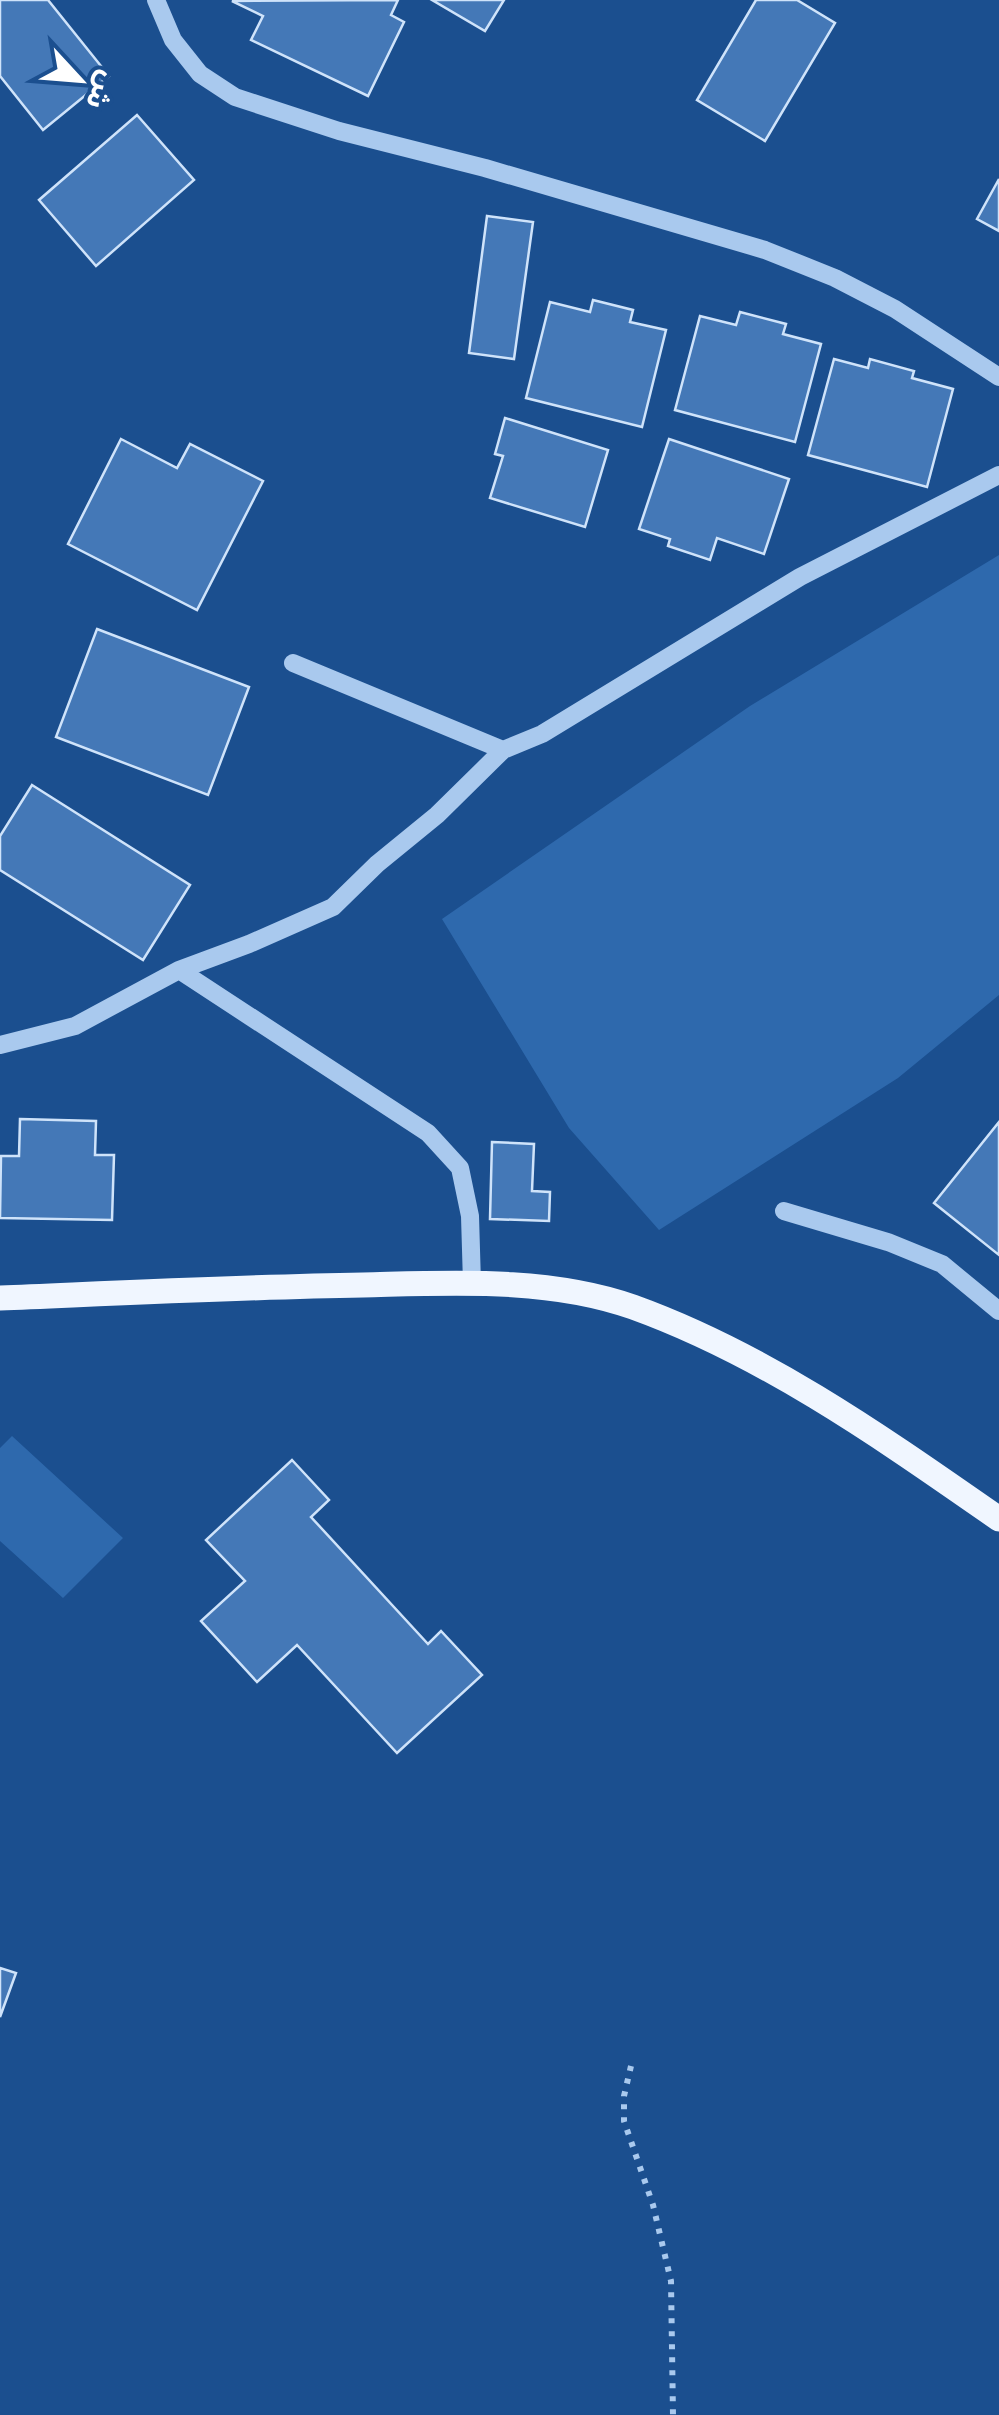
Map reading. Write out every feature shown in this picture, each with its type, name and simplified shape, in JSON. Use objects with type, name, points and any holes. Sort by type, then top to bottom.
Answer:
[{"type":"main road","points":[[0,1298],[472,1283],[558,1290],[630,1306],[726,1346],[830,1406],[999,1519]]},
{"type":"street","points":[[156,0],[173,40],[200,74],[235,97],[339,131],[538,183],[765,250],[835,278],[895,309],[999,377]]},
{"type":"street","points":[[0,1045],[75,1026],[179,970],[333,907],[377,864],[437,815],[502,750],[542,734],[800,577],[999,475]]},
{"type":"street","points":[[293,663],[502,750]]},
{"type":"street","points":[[179,970],[428,1133],[460,1168],[470,1216],[472,1283]]},
{"type":"street","points":[[784,1211],[888,1242],[942,1264],[999,1311]]},
{"type":"path","points":[[631,2066],[624,2096],[624,2121],[653,2206],[671,2281],[673,2415]]},
{"type":"shaded area","points":[[999,555],[999,995],[898,1078],[659,1230],[569,1128],[442,919],[750,706]]},
{"type":"shaded area","points":[[12,1436],[123,1538],[63,1598],[0,1541],[0,1448]]},
{"type":"building","points":[[0,0],[48,0],[109,76],[43,130],[0,76]]},
{"type":"building","points":[[398,0],[391,15],[404,22],[368,96],[251,40],[263,16],[232,1]]},
{"type":"building","points":[[432,0],[504,0],[485,31]]},
{"type":"building","points":[[756,0],[797,0],[835,23],[765,141],[697,100]]},
{"type":"building","points":[[137,115],[194,180],[96,266],[39,200]]},
{"type":"building","points":[[999,179],[999,231],[977,219]]},
{"type":"building","points":[[487,216],[533,222],[514,359],[469,353]]},
{"type":"building","points":[[593,300],[633,310],[630,322],[666,330],[642,427],[526,398],[550,302],[590,312]]},
{"type":"building","points":[[740,312],[786,324],[783,334],[821,344],[795,442],[675,410],[700,316],[736,325]]},
{"type":"building","points":[[834,359],[868,368],[870,359],[914,371],[912,378],[953,389],[927,487],[808,455]]},
{"type":"building","points":[[505,418],[608,450],[585,527],[490,498],[503,456],[495,454]]},
{"type":"building","points":[[121,439],[177,468],[190,444],[263,481],[197,610],[68,544]]},
{"type":"building","points":[[669,439],[789,479],[764,554],[717,538],[710,560],[668,546],[670,539],[639,529]]},
{"type":"building","points":[[97,629],[249,687],[208,795],[56,737]]},
{"type":"building","points":[[32,785],[190,885],[143,960],[0,870],[0,836]]},
{"type":"building","points":[[20,1119],[96,1121],[95,1155],[114,1155],[112,1220],[0,1218],[1,1156],[19,1156]]},
{"type":"building","points":[[999,1122],[999,1255],[934,1203]]},
{"type":"building","points":[[492,1142],[534,1144],[532,1191],[550,1192],[549,1221],[490,1219]]},
{"type":"building","points":[[292,1460],[329,1500],[311,1517],[428,1644],[441,1631],[482,1675],[397,1753],[297,1645],[257,1682],[201,1621],[245,1581],[206,1540]]},
{"type":"building","points":[[0,1968],[16,1973],[0,2017]]}]
